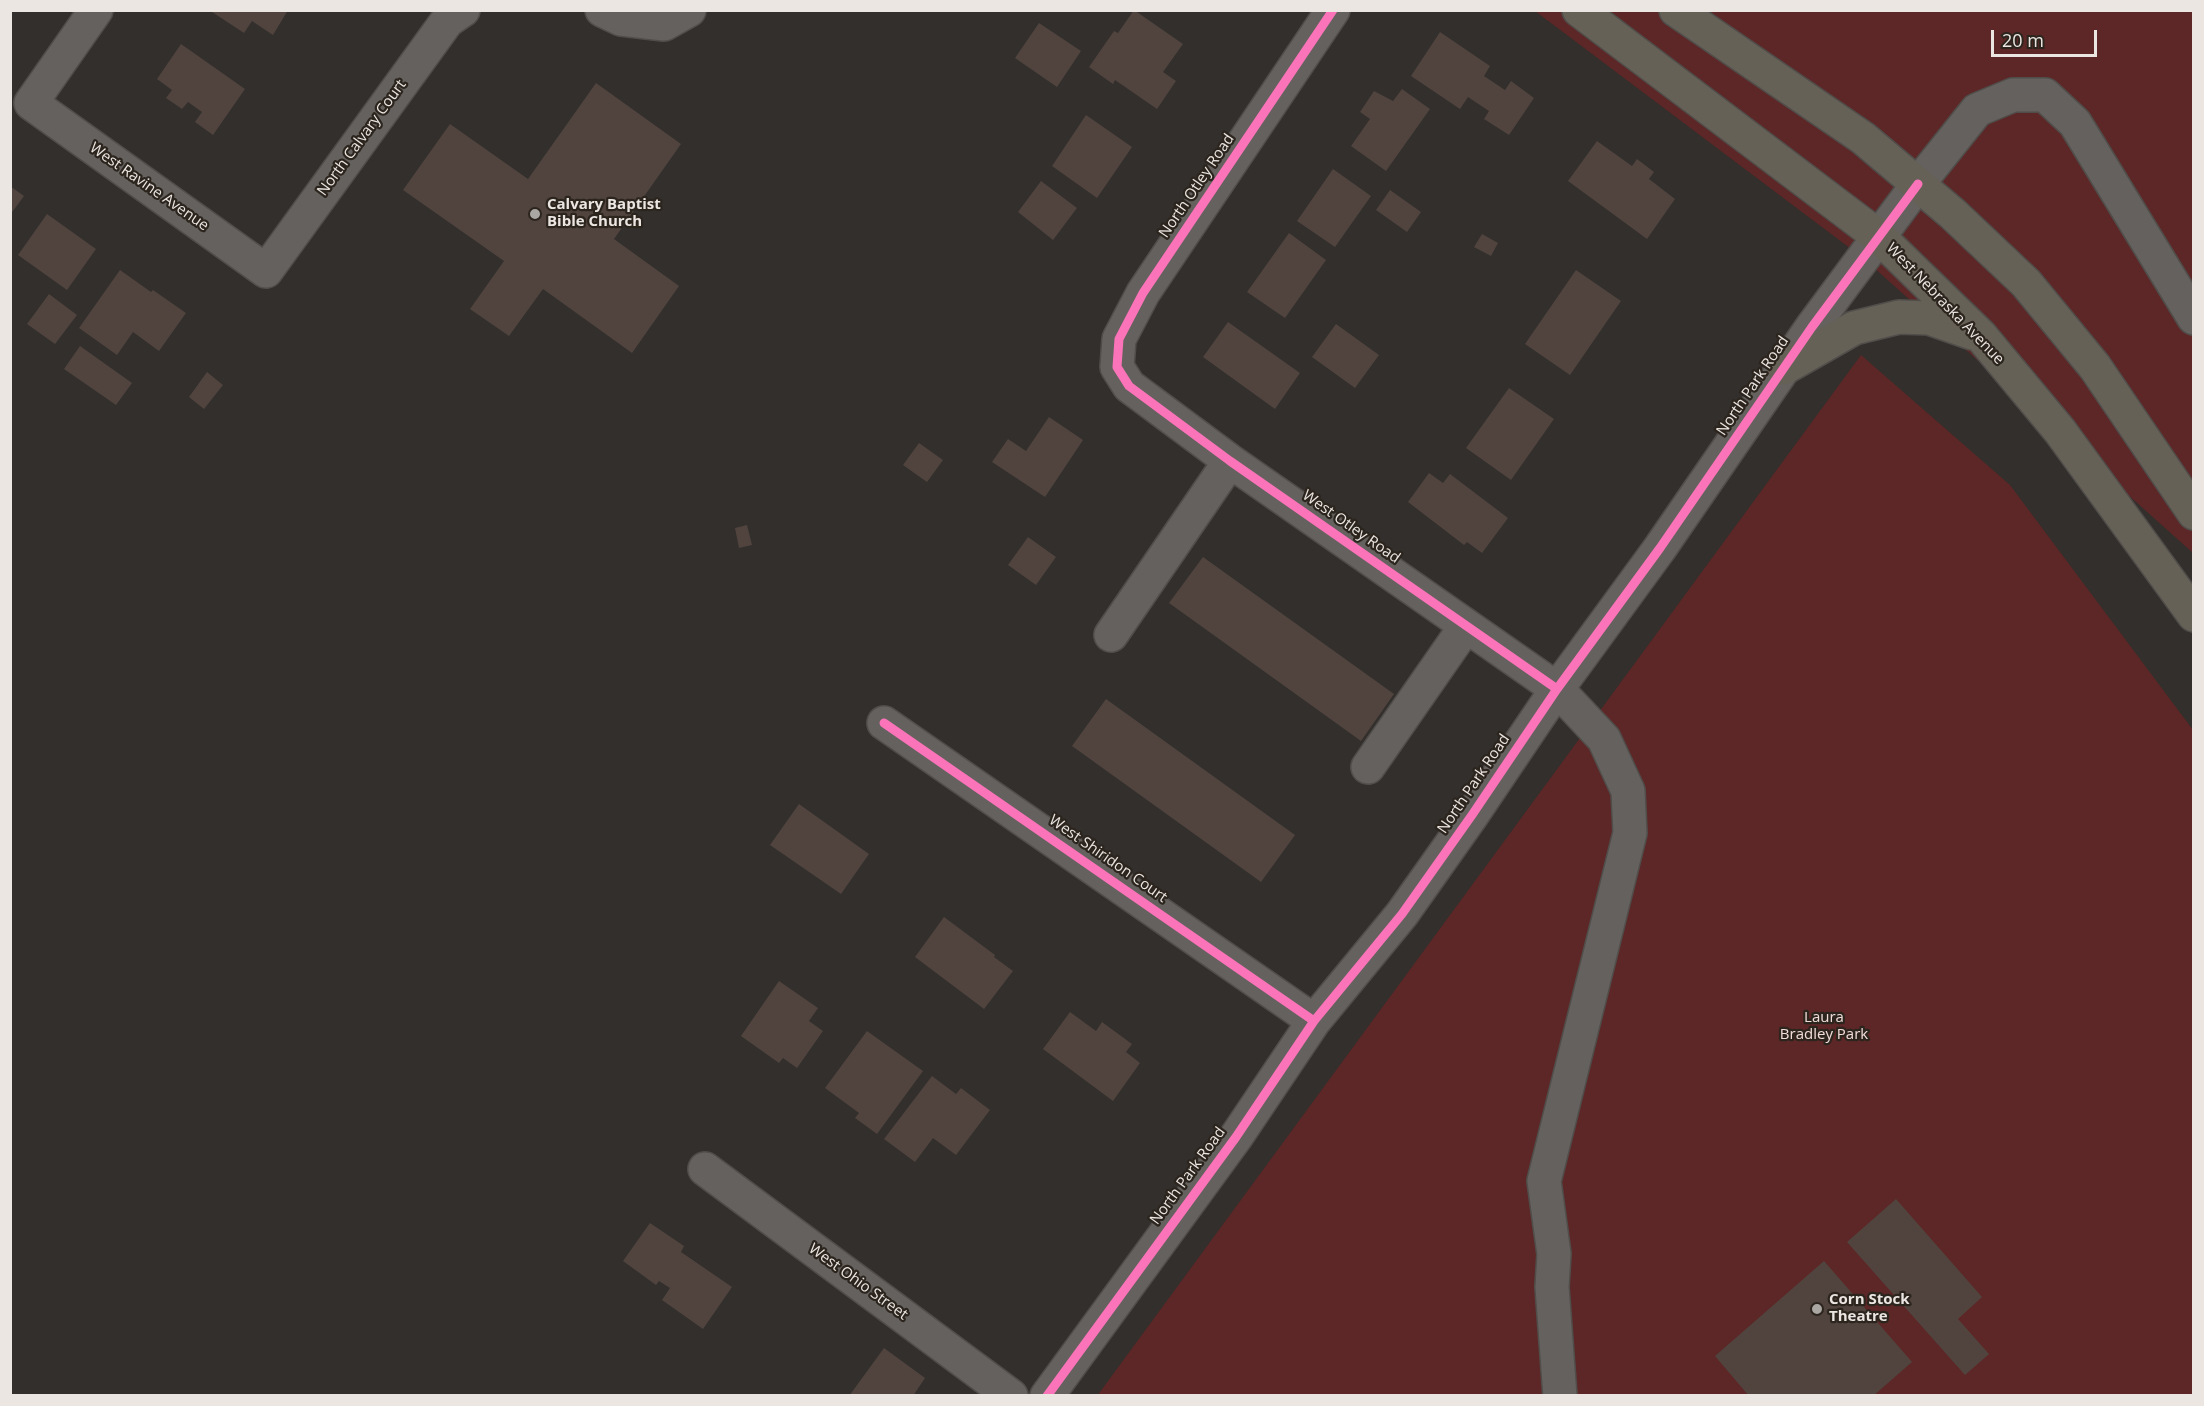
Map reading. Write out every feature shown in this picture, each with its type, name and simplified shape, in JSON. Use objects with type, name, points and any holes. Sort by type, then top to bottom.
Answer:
[{"type":"main road","name":"West Nebraska Avenue","points":[[1579,10],[1878,236],[1981,336],[2060,431],[2193,615]]},
{"type":"main road","points":[[1676,10],[1863,138],[1953,214],[2026,283],[2095,367],[2193,513]]},
{"type":"main road","points":[[1784,368],[1854,328],[1899,317],[1929,318],[1981,336]]},
{"type":"street","name":"West Ravine Avenue","points":[[96,10],[31,103],[266,271]]},
{"type":"street","name":"North Calvary Court","points":[[266,271],[447,21],[463,10]]},
{"type":"street","points":[[602,10],[621,19],[664,24],[689,10]]},
{"type":"street","name":"North Otley Road","points":[[1129,386],[1117,367],[1119,339],[1143,293],[1333,10]]},
{"type":"street","name":"North Park Road","points":[[1047,1395],[1236,1137],[1314,1021],[1402,914],[1557,689],[1660,548],[1878,236],[1977,110],[2013,95],[2045,95],[2075,123],[2193,318]]},
{"type":"street","name":"West Otley Road","points":[[1129,386],[1230,461],[1557,689],[1604,739],[1628,791],[1630,833],[1544,1181],[1554,1254],[1552,1287],[1560,1395]]},
{"type":"street","points":[[1111,635],[1230,461]]},
{"type":"street","points":[[1368,767],[1466,626]]},
{"type":"street","name":"West Shiridon Court","points":[[884,723],[1314,1021]]},
{"type":"street","name":"West Ohio Street","points":[[705,1169],[1011,1395]]},
{"type":"green space","points":[[1535,11],[2193,11],[2193,553],[1863,258]]},
{"type":"green space","name":"Laura Bradley Park","points":[[1861,355],[2010,485],[2193,730],[2193,1395],[1097,1396]]},
{"type":"building","points":[[209,10],[288,10],[273,35],[252,21],[244,33]]},
{"type":"building","points":[[1134,10],[1183,44],[1163,72],[1176,81],[1157,109],[1115,80],[1113,84],[1089,67],[1114,31],[1118,33]]},
{"type":"building","points":[[1039,23],[1081,51],[1057,87],[1015,58]]},
{"type":"building","points":[[1440,32],[1490,66],[1484,76],[1505,90],[1511,81],[1534,98],[1509,135],[1484,119],[1489,111],[1468,97],[1460,109],[1411,76]]},
{"type":"building","points":[[181,44],[245,89],[213,135],[195,122],[202,112],[188,102],[182,109],[166,98],[172,90],[157,79]]},
{"type":"building","name":"Calvary Baptist Bible Church","points":[[596,83],[681,144],[614,239],[679,286],[632,353],[543,289],[509,336],[470,309],[504,261],[403,190],[450,124],[528,179]]},
{"type":"building","points":[[1402,89],[1430,109],[1386,171],[1351,146],[1370,119],[1360,112],[1374,91],[1393,101]]},
{"type":"building","points":[[1086,115],[1132,147],[1097,198],[1052,166]]},
{"type":"building","points":[[1597,141],[1632,166],[1637,159],[1654,172],[1649,179],[1675,199],[1647,239],[1568,181]]},
{"type":"building","points":[[1333,169],[1371,196],[1335,247],[1297,221]]},
{"type":"building","points":[[1041,181],[1077,208],[1053,240],[1018,212]]},
{"type":"building","points":[[10,186],[24,196],[10,215]]},
{"type":"building","points":[[1390,190],[1421,212],[1407,232],[1376,210]]},
{"type":"building","points":[[47,214],[96,249],[67,290],[18,255]]},
{"type":"building","points":[[1289,233],[1326,260],[1285,318],[1247,292]]},
{"type":"building","points":[[1482,234],[1498,243],[1491,256],[1474,247]]},
{"type":"building","points":[[120,270],[186,313],[159,351],[133,332],[117,355],[79,328]]},
{"type":"building","points":[[1576,270],[1621,301],[1570,375],[1525,344]]},
{"type":"building","points":[[49,294],[77,315],[55,344],[27,324]]},
{"type":"building","points":[[1228,322],[1300,373],[1275,409],[1203,357]]},
{"type":"building","points":[[1336,324],[1379,355],[1355,388],[1312,357]]},
{"type":"building","points":[[80,346],[132,383],[116,405],[64,369]]},
{"type":"building","points":[[207,372],[223,385],[204,409],[189,397]]},
{"type":"building","points":[[1509,388],[1554,419],[1511,480],[1466,448]]},
{"type":"building","points":[[1049,417],[1083,440],[1045,497],[992,462],[1008,439],[1026,451]]},
{"type":"building","points":[[919,443],[943,460],[927,482],[903,465]]},
{"type":"building","points":[[1429,473],[1443,483],[1450,474],[1508,518],[1482,553],[1467,542],[1464,545],[1408,502]]},
{"type":"building","points":[[747,525],[752,545],[739,548],[735,528]]},
{"type":"building","points":[[1028,537],[1056,557],[1036,585],[1008,565]]},
{"type":"building","points":[[1203,557],[1394,694],[1361,741],[1169,603]]},
{"type":"building","points":[[1106,699],[1295,835],[1261,882],[1072,746]]},
{"type":"building","points":[[799,804],[869,854],[841,894],[770,845]]},
{"type":"building","points":[[944,917],[1013,971],[984,1009],[915,957]]},
{"type":"building","points":[[779,981],[818,1008],[809,1021],[823,1031],[797,1068],[783,1058],[779,1063],[741,1036]]},
{"type":"building","points":[[1070,1012],[1096,1031],[1102,1022],[1132,1044],[1126,1052],[1140,1063],[1113,1101],[1043,1049]]},
{"type":"building","points":[[867,1031],[923,1071],[877,1134],[855,1118],[859,1113],[825,1088]]},
{"type":"building","points":[[932,1076],[956,1094],[961,1088],[990,1110],[956,1155],[933,1138],[915,1162],[884,1139]]},
{"type":"building","points":[[1896,1199],[1982,1297],[1958,1319],[1989,1354],[1965,1375],[1847,1242]]},
{"type":"building","points":[[650,1223],[684,1246],[681,1252],[732,1287],[703,1329],[662,1300],[670,1288],[659,1281],[656,1285],[623,1261]]},
{"type":"building","name":"Corn Stock Theatre","points":[[1824,1261],[1912,1362],[1873,1396],[1749,1396],[1715,1356]]},
{"type":"building","points":[[884,1348],[925,1378],[913,1396],[849,1396]]},
{"type":"cycle path","points":[[1333,10],[1143,293],[1119,339],[1117,367],[1129,386],[1230,461],[1557,689]]},
{"type":"cycle path","points":[[1047,1396],[1236,1137],[1314,1021],[1402,914],[1557,689],[1660,548],[1812,327],[1918,184]]},
{"type":"cycle path","points":[[884,723],[1314,1021]]},
{"type":"place","name":"Calvary Baptist Bible Church","points":[[535,214]]},
{"type":"place","name":"Corn Stock Theatre","points":[[1817,1309]]}]
